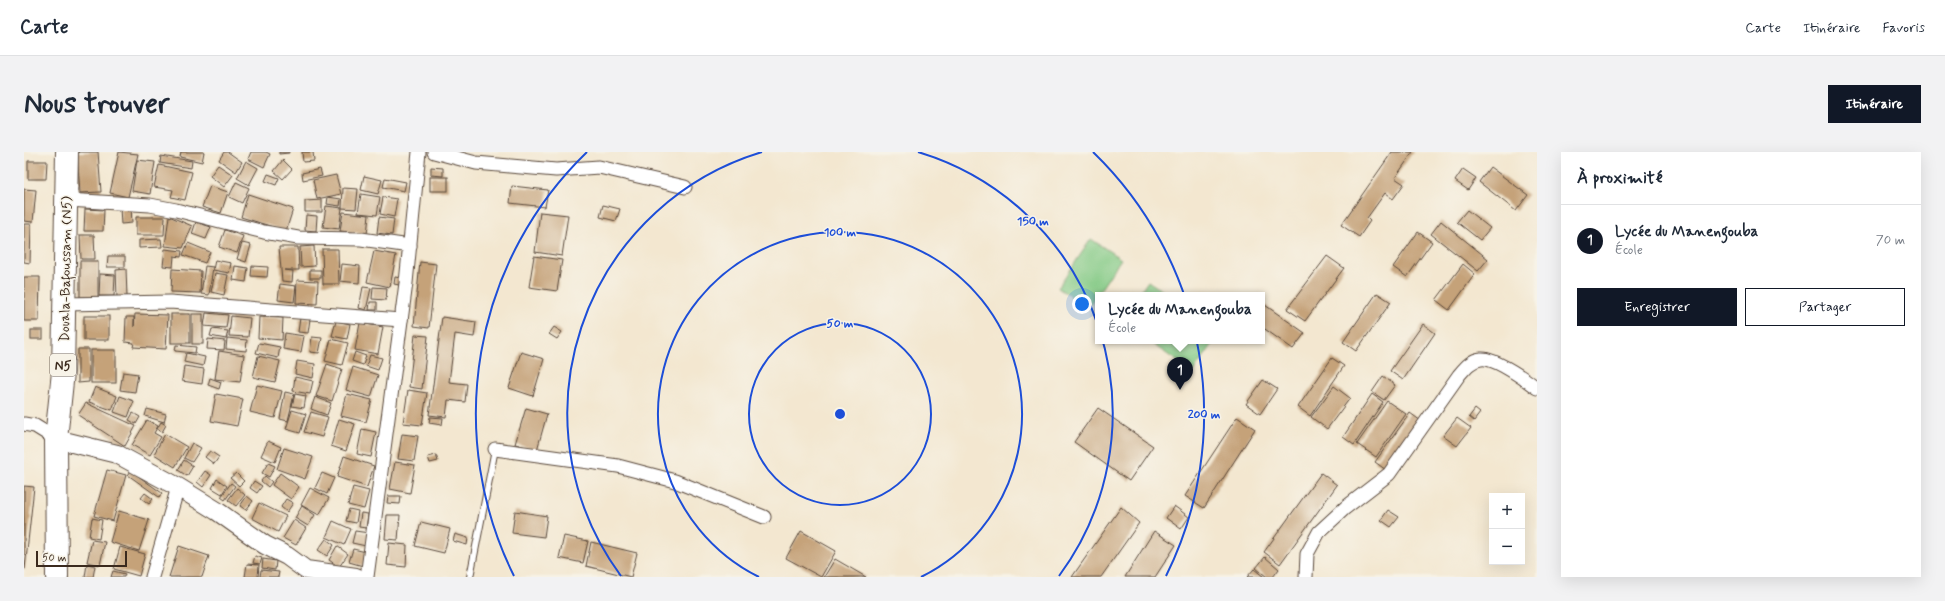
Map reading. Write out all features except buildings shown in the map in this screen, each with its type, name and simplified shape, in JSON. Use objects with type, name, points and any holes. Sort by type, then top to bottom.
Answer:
[{"type":"highway","name":"Douala-Bafoussam (N5)","points":[[57,577],[56,439],[63,372],[67,152]]},
{"type":"street","points":[[366,577],[401,320],[419,152]]},
{"type":"street","points":[[434,152],[476,163],[556,170],[599,167],[684,186]]},
{"type":"street","points":[[67,200],[150,205],[264,232],[298,238],[361,240],[410,246]]},
{"type":"street","points":[[65,304],[170,302],[401,320]]},
{"type":"street","points":[[1306,577],[1307,554],[1319,532],[1345,508],[1389,474],[1459,375],[1470,363],[1482,358],[1494,361],[1537,388]]},
{"type":"street","points":[[24,424],[35,426],[56,439],[117,454],[178,487],[217,511],[265,545],[287,556],[306,570],[356,577]]},
{"type":"street","points":[[495,449],[618,466],[668,479],[764,518]]},
{"type":"street","points":[[152,577],[178,487]]},
{"type":"lane","points":[[470,577],[495,449]]},
{"type":"green space","points":[[1091,239],[1121,259],[1099,292],[1095,292],[1095,298],[1088,308],[1058,288]]},
{"type":"green space","points":[[1148,281],[1164,292],[1140,292]]},
{"type":"green space","points":[[1152,344],[1213,344],[1193,372]]},
{"type":"place","name":"Lycée du Manengouba","points":[[1180,390]]}]
